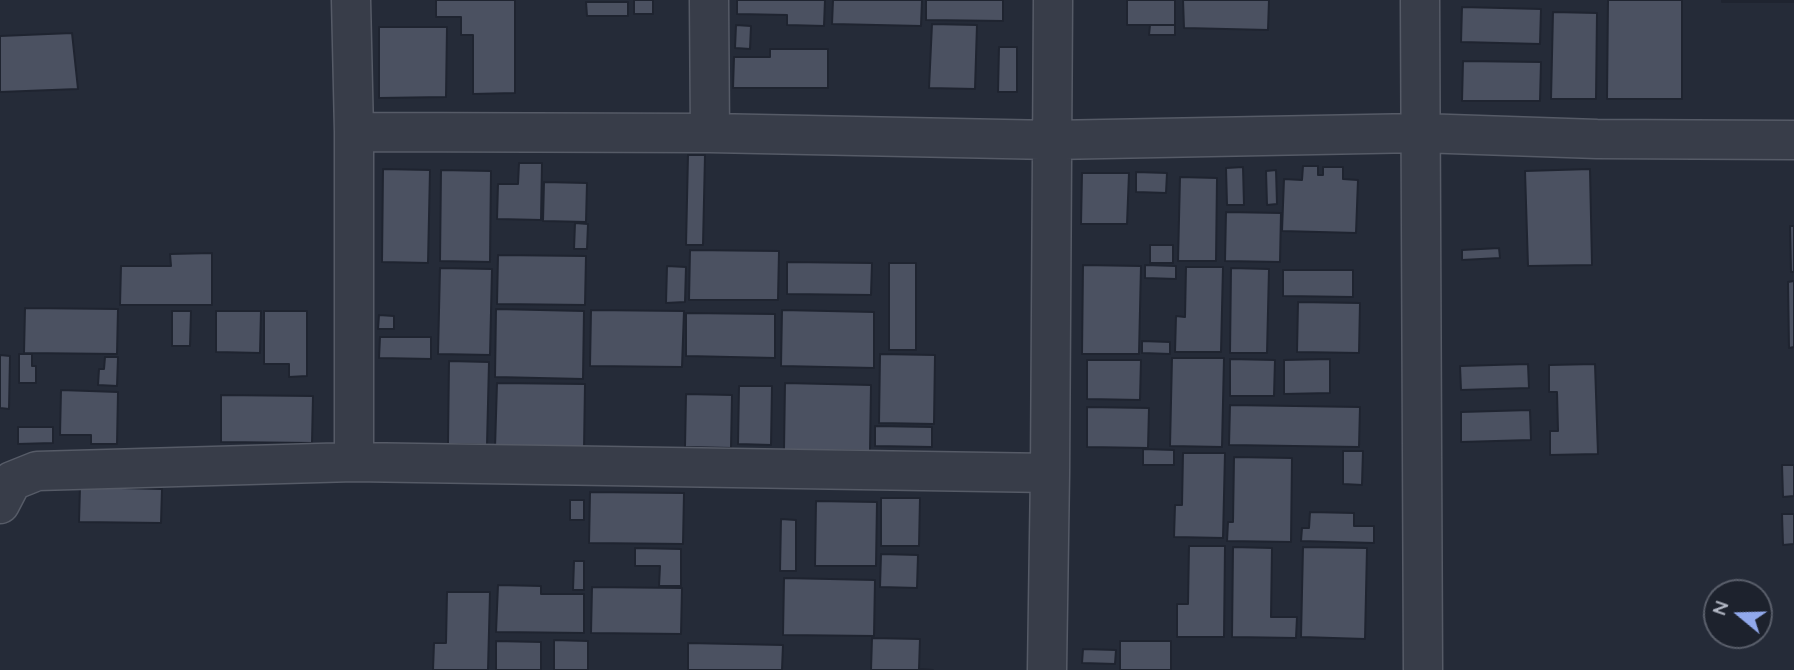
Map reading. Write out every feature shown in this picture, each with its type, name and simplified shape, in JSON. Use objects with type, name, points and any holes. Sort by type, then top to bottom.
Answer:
[{"type":"street","points":[[351,0],[355,463]]},
{"type":"street","points":[[709,0],[710,133]]},
{"type":"street","points":[[1047,670],[1053,0]]},
{"type":"street","points":[[1420,0],[1423,670]]},
{"type":"street","points":[[354,132],[710,133],[1052,140],[1419,133],[1597,139],[1794,140]]},
{"type":"street","points":[[0,504],[12,481],[37,471],[355,463],[1050,473]]},
{"type":"building","points":[[436,0],[515,0],[515,93],[473,94],[473,35],[461,35],[461,17],[436,17]]},
{"type":"building","points":[[634,0],[653,0],[653,14],[634,14]]},
{"type":"building","points":[[737,0],[825,0],[824,26],[787,25],[787,15],[737,14]]},
{"type":"building","points":[[833,0],[922,0],[921,26],[832,24]]},
{"type":"building","points":[[926,0],[1003,0],[1003,21],[926,20]]},
{"type":"building","points":[[1127,0],[1175,0],[1175,25],[1127,25]]},
{"type":"building","points":[[1183,0],[1269,0],[1268,30],[1184,28]]},
{"type":"building","points":[[1608,0],[1682,0],[1682,99],[1607,99]]},
{"type":"building","points":[[1794,0],[1794,2],[1722,2]]},
{"type":"building","points":[[586,2],[628,2],[628,16],[587,16]]},
{"type":"building","points":[[1462,7],[1541,9],[1540,44],[1461,42]]},
{"type":"building","points":[[1553,12],[1597,13],[1596,99],[1551,99]]},
{"type":"building","points":[[932,24],[977,25],[975,89],[929,88]]},
{"type":"building","points":[[736,25],[751,26],[750,49],[735,48]]},
{"type":"building","points":[[1150,25],[1175,25],[1175,35],[1149,35]]},
{"type":"building","points":[[379,27],[447,27],[446,97],[379,98]]},
{"type":"building","points":[[72,33],[78,89],[0,92],[0,36]]},
{"type":"building","points":[[999,47],[1017,47],[1017,92],[998,92]]},
{"type":"building","points":[[770,49],[828,49],[828,88],[733,88],[734,57],[770,57]]},
{"type":"building","points":[[1463,61],[1541,62],[1540,101],[1462,101]]},
{"type":"building","points":[[688,155],[705,155],[703,245],[686,245]]},
{"type":"building","points":[[519,163],[542,163],[541,220],[497,219],[498,184],[518,184]]},
{"type":"building","points":[[1303,166],[1318,166],[1318,175],[1323,175],[1323,167],[1343,167],[1343,179],[1358,180],[1356,233],[1282,231],[1284,179],[1302,180]]},
{"type":"building","points":[[1243,167],[1244,205],[1227,205],[1226,168]]},
{"type":"building","points":[[383,169],[430,170],[428,263],[382,262]]},
{"type":"building","points":[[1590,169],[1592,265],[1528,266],[1525,171]]},
{"type":"building","points":[[441,170],[491,171],[490,262],[440,261]]},
{"type":"building","points":[[1276,170],[1277,204],[1267,205],[1266,171]]},
{"type":"building","points":[[1136,172],[1167,173],[1166,193],[1136,192]]},
{"type":"building","points":[[1082,173],[1129,173],[1127,224],[1081,224]]},
{"type":"building","points":[[1180,177],[1217,178],[1216,261],[1178,261]]},
{"type":"building","points":[[544,182],[587,183],[586,222],[543,221]]},
{"type":"building","points":[[1226,212],[1281,213],[1280,262],[1225,261]]},
{"type":"building","points":[[575,223],[588,224],[587,249],[574,249]]},
{"type":"building","points":[[1790,226],[1794,226],[1794,272],[1791,272]]},
{"type":"building","points":[[1150,245],[1173,245],[1173,263],[1150,263]]},
{"type":"building","points":[[1499,248],[1500,258],[1462,260],[1462,250]]},
{"type":"building","points":[[690,250],[779,251],[778,300],[689,300]]},
{"type":"building","points":[[212,253],[212,305],[120,305],[121,266],[171,266],[170,254]]},
{"type":"building","points":[[498,255],[586,256],[585,305],[497,304]]},
{"type":"building","points":[[787,262],[872,263],[871,295],[787,294]]},
{"type":"building","points":[[889,263],[916,263],[916,350],[889,350]]},
{"type":"building","points":[[1083,265],[1141,266],[1139,354],[1082,354]]},
{"type":"building","points":[[1145,265],[1176,266],[1176,279],[1145,278]]},
{"type":"building","points":[[667,266],[686,267],[685,302],[666,303]]},
{"type":"building","points":[[1186,267],[1223,267],[1221,352],[1175,352],[1176,316],[1185,317]]},
{"type":"building","points":[[440,268],[492,269],[490,355],[438,354]]},
{"type":"building","points":[[1231,268],[1269,269],[1267,353],[1230,353]]},
{"type":"building","points":[[1283,270],[1353,270],[1353,297],[1283,296]]},
{"type":"building","points":[[1794,281],[1794,347],[1789,348],[1788,282]]},
{"type":"building","points":[[1298,302],[1360,303],[1359,353],[1297,352]]},
{"type":"building","points":[[25,308],[118,309],[117,354],[24,353]]},
{"type":"building","points":[[496,309],[584,311],[583,379],[495,377]]},
{"type":"building","points":[[591,310],[684,311],[682,367],[590,366]]},
{"type":"building","points":[[782,310],[874,312],[874,368],[781,366]]},
{"type":"building","points":[[172,311],[191,311],[190,346],[172,346]]},
{"type":"building","points":[[216,311],[261,311],[260,353],[216,352]]},
{"type":"building","points":[[264,311],[307,311],[307,376],[289,377],[289,364],[264,364]]},
{"type":"building","points":[[686,313],[775,314],[775,358],[686,356]]},
{"type":"building","points":[[379,315],[394,316],[394,329],[378,329]]},
{"type":"building","points":[[380,337],[431,337],[431,359],[379,358]]},
{"type":"building","points":[[1142,341],[1170,342],[1170,354],[1142,353]]},
{"type":"building","points":[[19,354],[32,354],[32,366],[36,366],[36,383],[19,383]]},
{"type":"building","points":[[880,354],[935,355],[934,424],[879,423]]},
{"type":"building","points":[[0,355],[10,356],[9,409],[0,408]]},
{"type":"building","points":[[105,357],[118,357],[117,386],[98,385],[99,369],[104,369]]},
{"type":"building","points":[[1172,358],[1224,358],[1222,447],[1170,446]]},
{"type":"building","points":[[1230,359],[1275,360],[1274,396],[1230,396]]},
{"type":"building","points":[[1330,359],[1330,393],[1284,394],[1284,360]]},
{"type":"building","points":[[1087,360],[1141,360],[1140,400],[1087,399]]},
{"type":"building","points":[[449,361],[489,362],[487,445],[448,444]]},
{"type":"building","points":[[1528,364],[1529,388],[1461,390],[1460,366]]},
{"type":"building","points":[[1595,364],[1598,454],[1550,455],[1550,431],[1558,431],[1557,392],[1549,392],[1549,365]]},
{"type":"building","points":[[497,383],[585,384],[584,450],[495,448]]},
{"type":"building","points":[[785,383],[871,385],[870,451],[784,450]]},
{"type":"building","points":[[739,386],[772,386],[771,445],[738,444]]},
{"type":"building","points":[[61,390],[118,392],[117,444],[91,444],[91,435],[60,435]]},
{"type":"building","points":[[686,394],[732,395],[731,448],[685,447]]},
{"type":"building","points":[[221,395],[313,396],[312,443],[221,442]]},
{"type":"building","points":[[1230,405],[1360,407],[1359,447],[1229,445]]},
{"type":"building","points":[[1087,407],[1149,408],[1148,448],[1087,447]]},
{"type":"building","points":[[1530,410],[1531,440],[1461,442],[1461,412]]},
{"type":"building","points":[[875,426],[932,427],[932,447],[875,446]]},
{"type":"building","points":[[18,427],[53,427],[53,443],[18,444]]},
{"type":"building","points":[[1143,449],[1174,450],[1174,465],[1143,465]]},
{"type":"building","points":[[1343,451],[1363,451],[1362,485],[1343,484]]},
{"type":"building","points":[[1183,453],[1225,453],[1223,538],[1174,537],[1175,505],[1182,505]]},
{"type":"building","points":[[1234,457],[1292,458],[1291,542],[1227,541],[1228,522],[1233,522]]},
{"type":"building","points":[[1782,465],[1794,465],[1794,496],[1783,497]]},
{"type":"building","points":[[80,487],[162,489],[161,523],[79,522]]},
{"type":"building","points":[[590,492],[684,493],[683,544],[589,543]]},
{"type":"building","points":[[881,498],[920,498],[919,546],[881,546]]},
{"type":"building","points":[[570,500],[584,500],[584,520],[570,520]]},
{"type":"building","points":[[816,501],[877,502],[876,566],[815,566]]},
{"type":"building","points":[[1310,512],[1354,513],[1354,526],[1374,526],[1374,543],[1301,541],[1302,528],[1309,528]]},
{"type":"building","points":[[1782,514],[1794,514],[1794,544],[1783,545]]},
{"type":"building","points":[[781,519],[796,520],[796,571],[780,571]]},
{"type":"building","points":[[1189,546],[1225,546],[1224,637],[1177,637],[1177,604],[1188,604]]},
{"type":"building","points":[[1233,547],[1272,548],[1271,617],[1297,617],[1296,638],[1232,637]]},
{"type":"building","points":[[1303,547],[1367,548],[1365,639],[1301,637]]},
{"type":"building","points":[[635,548],[681,549],[681,586],[659,586],[660,566],[635,566]]},
{"type":"building","points":[[881,554],[918,555],[917,588],[880,587]]},
{"type":"building","points":[[574,561],[584,561],[584,590],[573,590]]},
{"type":"building","points":[[784,578],[875,580],[874,636],[783,635]]},
{"type":"building","points":[[498,585],[541,586],[541,594],[584,594],[584,633],[496,632]]},
{"type":"building","points":[[592,587],[682,588],[681,634],[591,633]]},
{"type":"building","points":[[447,592],[490,592],[488,670],[433,670],[434,643],[446,643]]},
{"type":"building","points":[[872,638],[920,639],[919,669],[933,670],[871,670]]},
{"type":"building","points":[[554,640],[588,641],[588,670],[554,670]]},
{"type":"building","points":[[496,641],[541,642],[541,670],[496,670]]},
{"type":"building","points":[[1120,641],[1171,641],[1171,670],[1120,670]]},
{"type":"building","points":[[688,643],[783,645],[782,670],[688,670]]},
{"type":"building","points":[[1083,649],[1116,650],[1115,664],[1082,663]]}]
